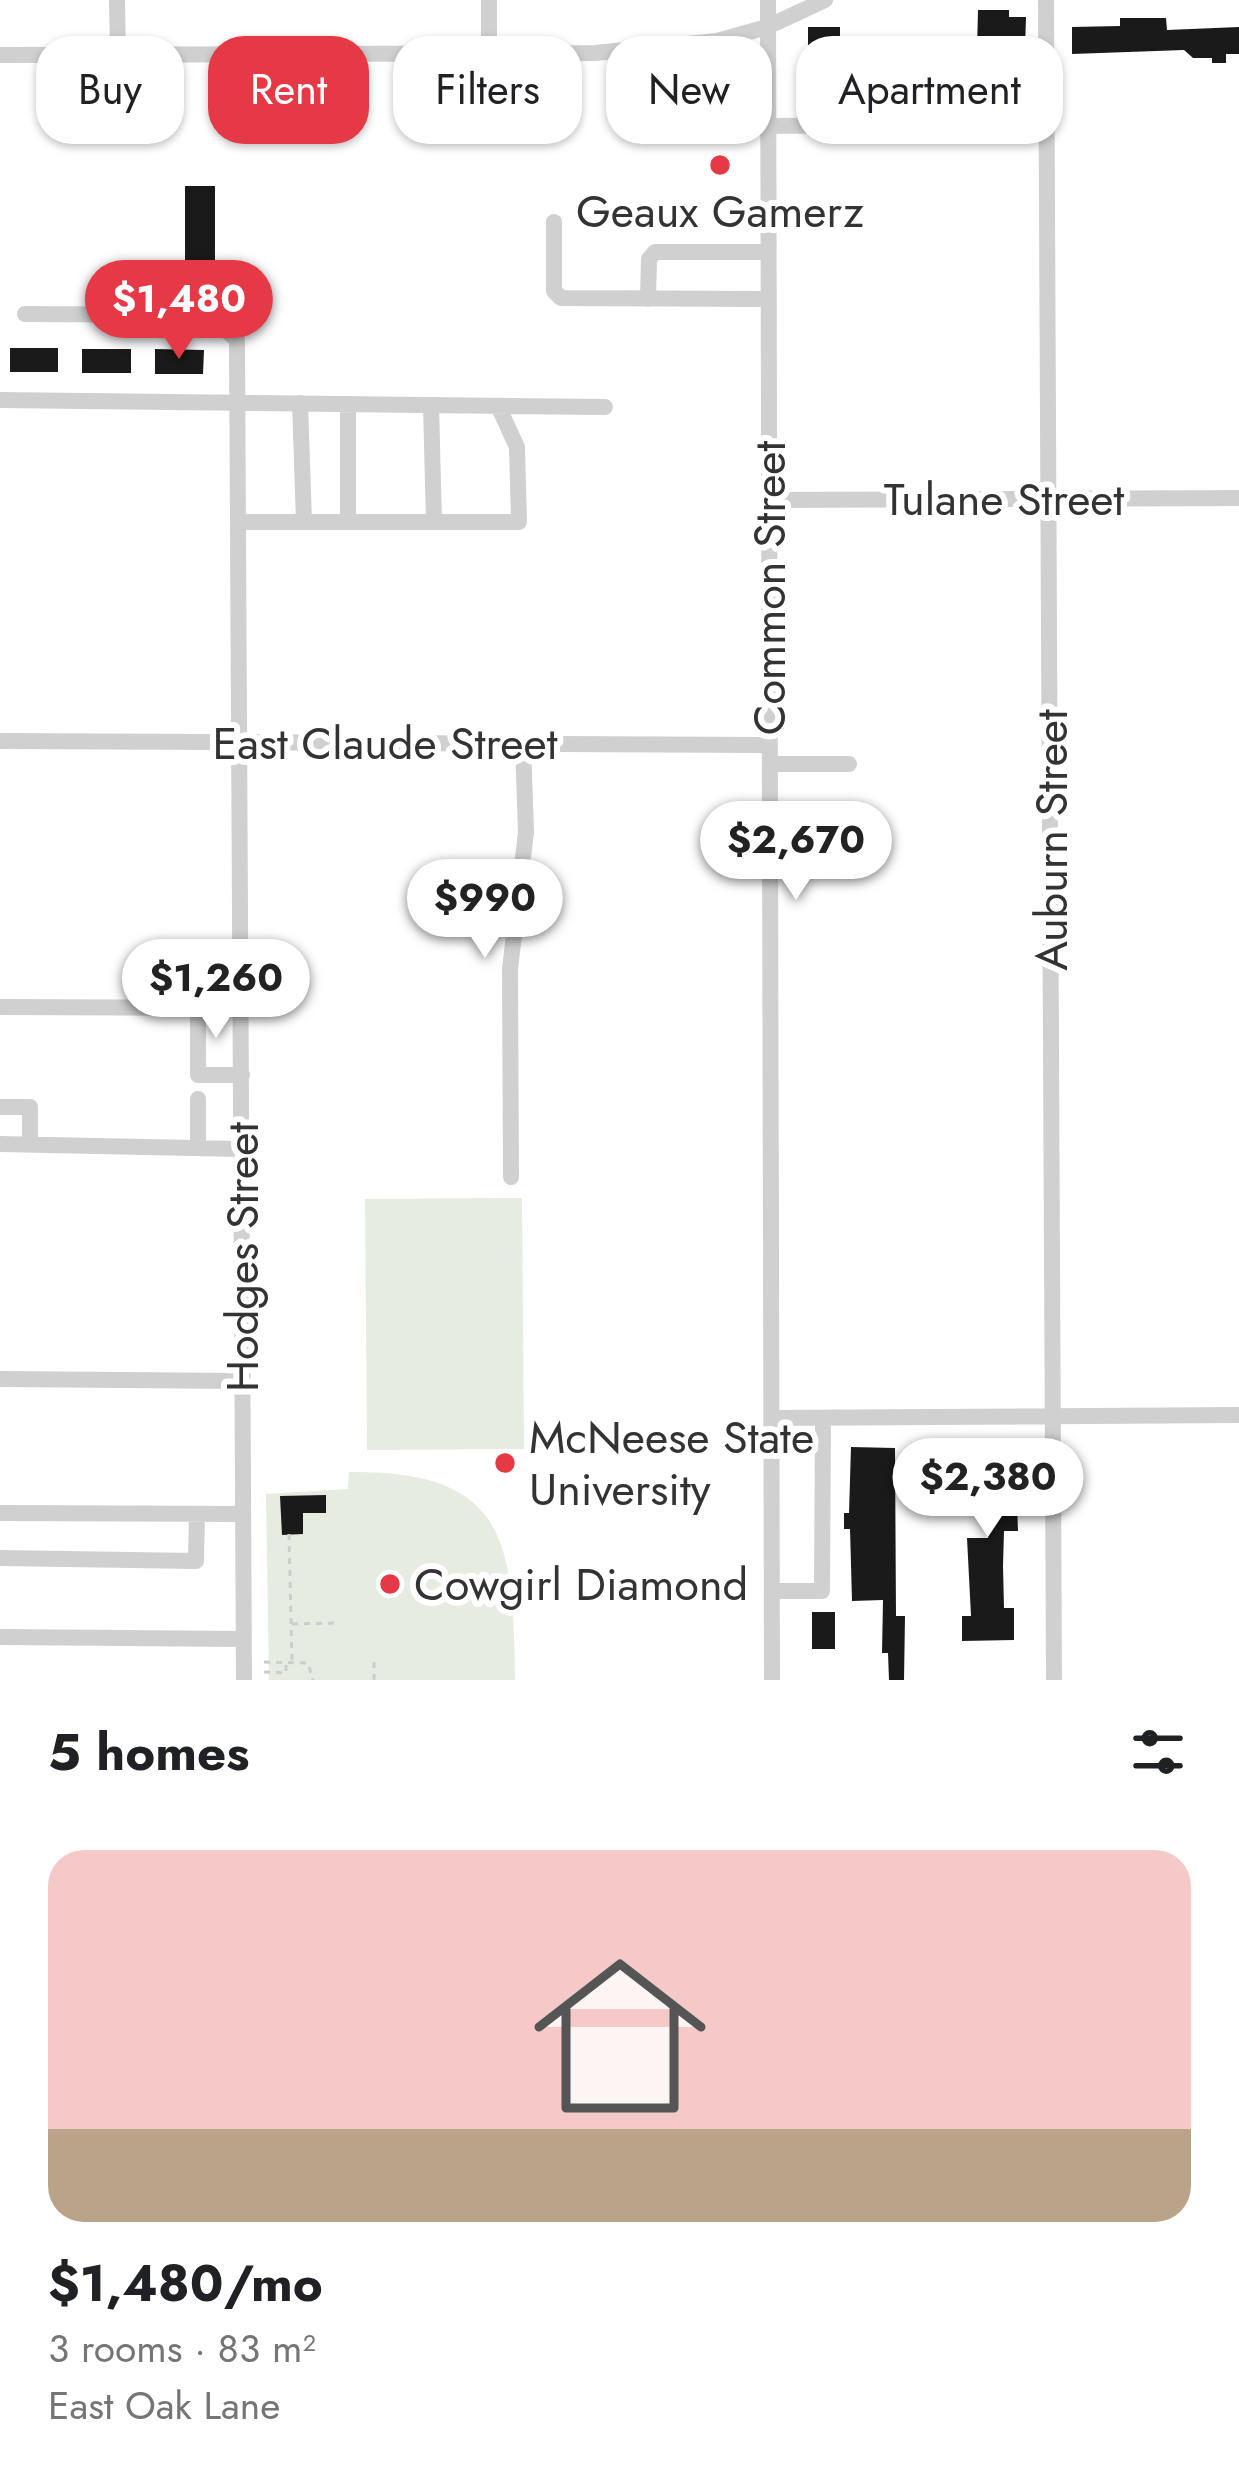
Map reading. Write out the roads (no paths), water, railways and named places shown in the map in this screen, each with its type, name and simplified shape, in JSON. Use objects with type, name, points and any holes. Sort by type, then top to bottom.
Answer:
[{"type":"street","points":[[117,0],[118,36]]},
{"type":"street","points":[[489,0],[489,36]]},
{"type":"street","name":"Common Street","points":[[767,36],[768,0]]},
{"type":"street","points":[[595,53],[717,41],[767,27],[826,0]]},
{"type":"street","name":"Auburn Street","points":[[1046,0],[1046,36]]},
{"type":"street","points":[[582,53],[606,53]]},
{"type":"street","points":[[184,55],[393,54]]},
{"type":"street","points":[[0,56],[36,56]]},
{"type":"street","name":"Common Street","points":[[765,144],[772,1680]]},
{"type":"street","name":"Auburn Street","points":[[1046,144],[1054,1680]]},
{"type":"street","points":[[554,222],[556,296],[767,299]]},
{"type":"street","points":[[648,298],[649,259],[655,252],[766,251]]},
{"type":"street","name":"Hodges Street","points":[[25,314],[209,315],[237,340],[243,742],[244,1680]]},
{"type":"street","points":[[0,400],[605,406]]},
{"type":"street","points":[[301,403],[304,522]]},
{"type":"street","points":[[348,404],[348,522]]},
{"type":"street","points":[[431,405],[434,522]]},
{"type":"street","points":[[241,522],[519,522],[517,446],[498,406]]},
{"type":"street","name":"Tulane Street","points":[[769,500],[1239,498]]},
{"type":"street","name":"East Claude Street","points":[[0,741],[523,744],[770,755],[849,764]]},
{"type":"street","points":[[511,1177],[510,969],[526,832],[523,744]]},
{"type":"street","points":[[0,1007],[242,1008]]},
{"type":"street","points":[[197,1008],[198,1075],[242,1075]]},
{"type":"street","points":[[198,1100],[198,1147]]},
{"type":"street","points":[[0,1107],[29,1107],[30,1144]]},
{"type":"street","points":[[0,1144],[242,1149]]},
{"type":"street","points":[[0,1379],[242,1381]]},
{"type":"street","points":[[772,1418],[1239,1415]]},
{"type":"street","points":[[772,1591],[822,1591],[823,1418]]},
{"type":"street","points":[[0,1513],[243,1514]]},
{"type":"street","points":[[0,1558],[196,1561],[197,1514]]},
{"type":"street","points":[[0,1636],[244,1639]]},
{"type":"place","name":"Geaux Gamerz","points":[[720,165]]},
{"type":"place","name":"McNeese State University","points":[[505,1463]]},
{"type":"place","name":"Cowgirl Diamond","points":[[390,1584]]}]
